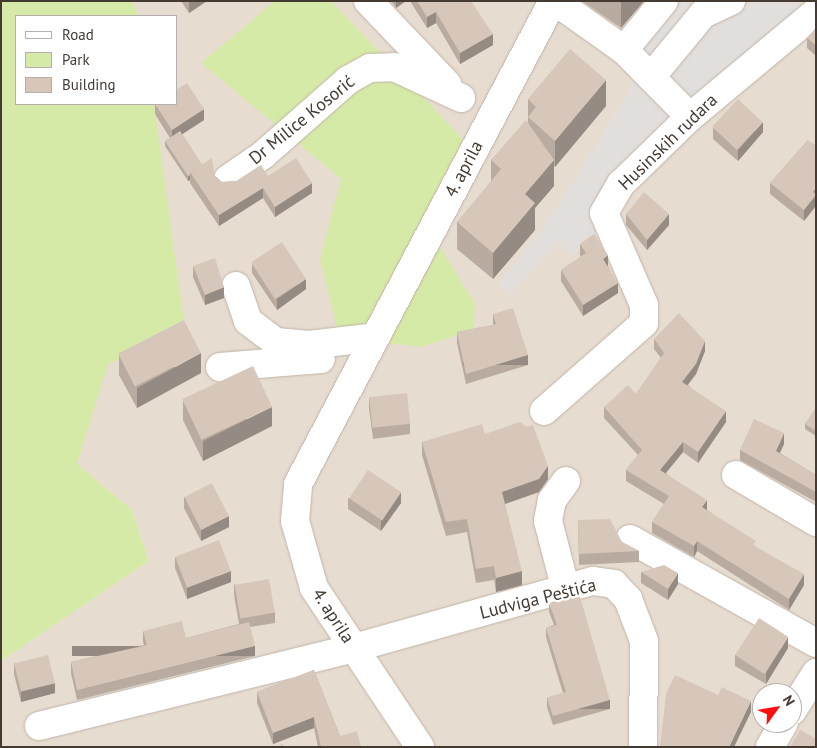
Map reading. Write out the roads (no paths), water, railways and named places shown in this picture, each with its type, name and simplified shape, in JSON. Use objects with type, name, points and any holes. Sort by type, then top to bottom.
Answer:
[{"type":"street","name":"Dr Milice Kosorić","points":[[368,1],[486,124]]},
{"type":"street","points":[[554,1],[624,50],[690,117]]},
{"type":"street","name":"4. aprila","points":[[420,747],[314,588],[295,521],[298,484],[373,346],[486,124],[554,1]]},
{"type":"street","points":[[624,50],[664,1]]},
{"type":"street","points":[[651,77],[702,14],[731,1]]},
{"type":"street","name":"Husinskih rudara","points":[[544,411],[644,323],[644,305],[604,213],[621,184],[690,117],[816,12]]},
{"type":"street","name":"Dr Milice Kosorić","points":[[228,179],[263,155],[348,80],[370,68],[394,67],[461,98]]},
{"type":"street","points":[[236,286],[248,321],[276,342],[309,345],[373,346]]},
{"type":"street","points":[[220,367],[373,346]]},
{"type":"street","points":[[736,475],[816,522]]},
{"type":"street","points":[[566,481],[552,500],[548,521],[566,590]]},
{"type":"street","points":[[630,539],[816,643]]},
{"type":"street","name":"Ludviga Peštića","points":[[39,726],[354,648],[593,581],[614,584],[628,599],[644,641],[643,747]]},
{"type":"street","points":[[802,695],[816,673]]},
{"type":"street","points":[[770,747],[778,733]]}]
